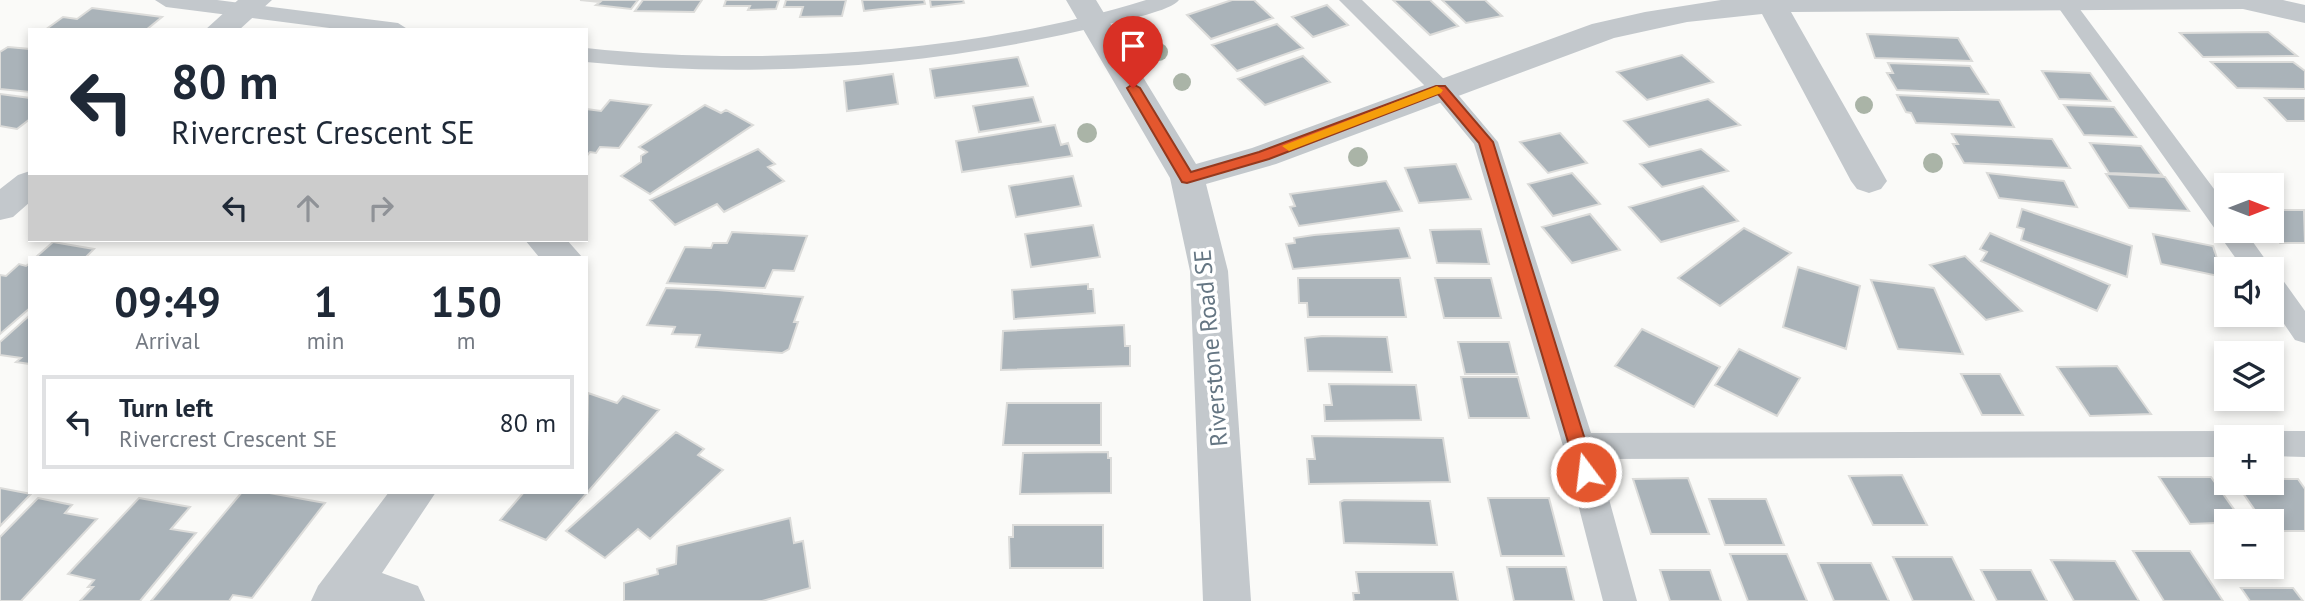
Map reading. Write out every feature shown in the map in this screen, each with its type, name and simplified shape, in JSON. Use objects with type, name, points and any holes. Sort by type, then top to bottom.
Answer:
[{"type":"street","points":[[1187,178],[1264,156],[1441,89],[1637,21],[1718,7],[1849,1],[2243,0],[2305,14]]},
{"type":"street","points":[[222,28],[251,4]]},
{"type":"street","points":[[1772,5],[1869,181]]},
{"type":"street","name":"Riverstone Road SE","points":[[1087,10],[1187,178],[1209,271],[1227,601]]},
{"type":"street","points":[[0,208],[28,185]]},
{"type":"street","points":[[545,242],[562,256]]},
{"type":"street","points":[[401,601],[342,592],[413,494]]},
{"type":"lane","points":[[166,0],[251,4],[387,28]]},
{"type":"lane","points":[[588,55],[723,63],[813,62],[1059,31],[1087,10],[1168,0]]},
{"type":"lane","points":[[1350,0],[1441,89],[1486,142],[1579,446],[1620,601]]},
{"type":"lane","points":[[2063,1],[2214,208]]},
{"type":"lane","points":[[2284,303],[2305,332]]},
{"type":"lane","points":[[1579,446],[2214,444]]},
{"type":"lane","points":[[2284,444],[2305,444]]},
{"type":"building","points":[[580,0],[638,0],[631,9],[596,5],[600,2]]},
{"type":"building","points":[[643,0],[702,0],[694,12],[635,11]]},
{"type":"building","points":[[726,0],[779,0],[776,9],[748,10],[750,6],[724,6]]},
{"type":"building","points":[[786,0],[846,0],[842,16],[800,17],[803,7],[784,7]]},
{"type":"building","points":[[862,0],[924,0],[925,4],[864,11]]},
{"type":"building","points":[[930,0],[963,0],[964,3],[931,7]]},
{"type":"building","points":[[1232,0],[1254,0],[1273,18],[1211,39],[1187,15]]},
{"type":"building","points":[[1393,0],[1430,0],[1458,26],[1430,35]]},
{"type":"building","points":[[1442,0],[1485,0],[1502,16],[1466,23]]},
{"type":"building","points":[[1327,5],[1348,25],[1313,37],[1292,17]]},
{"type":"building","points":[[92,8],[162,17],[148,28],[48,28],[63,17],[77,19]]},
{"type":"building","points":[[1277,24],[1303,48],[1237,71],[1212,45]]},
{"type":"building","points":[[2268,32],[2297,56],[2203,57],[2180,33]]},
{"type":"building","points":[[1867,34],[1958,38],[1972,61],[1875,58]]},
{"type":"building","points":[[8,47],[28,49],[28,92],[0,89],[0,52]]},
{"type":"building","points":[[1682,55],[1713,82],[1647,100],[1617,72]]},
{"type":"building","points":[[1303,56],[1330,82],[1265,105],[1238,79]]},
{"type":"building","points":[[1018,57],[1028,86],[935,98],[930,69]]},
{"type":"building","points":[[2211,62],[2293,62],[2305,71],[2305,89],[2237,88]]},
{"type":"building","points":[[1888,63],[1970,66],[1988,94],[1897,90],[1887,73],[1893,73]]},
{"type":"building","points":[[2042,71],[2090,73],[2110,101],[2059,99]]},
{"type":"building","points":[[893,74],[898,104],[847,111],[844,81]]},
{"type":"building","points":[[0,94],[28,98],[28,121],[17,129],[0,126]]},
{"type":"building","points":[[1897,95],[1999,100],[2014,127],[1916,123]]},
{"type":"building","points":[[1033,97],[1041,122],[979,132],[973,106]]},
{"type":"building","points":[[2265,98],[2305,98],[2305,121],[2287,121]]},
{"type":"building","points":[[1708,99],[1740,125],[1649,147],[1624,121]]},
{"type":"building","points":[[610,100],[651,105],[619,148],[600,147],[596,153],[588,154],[588,109],[601,111]]},
{"type":"building","points":[[705,105],[721,113],[726,110],[753,125],[650,194],[621,176],[641,162],[641,156],[647,152],[639,147]]},
{"type":"building","points":[[2064,105],[2114,107],[2136,137],[2084,135]]},
{"type":"building","points":[[1055,125],[1061,145],[1068,143],[1072,156],[962,172],[956,141]]},
{"type":"building","points":[[1560,133],[1587,163],[1548,173],[1520,142]]},
{"type":"building","points":[[1952,134],[2052,139],[2070,168],[1964,163],[1953,144],[1958,144]]},
{"type":"building","points":[[2090,143],[2141,146],[2162,175],[2109,173]]},
{"type":"building","points":[[758,149],[775,164],[768,167],[784,181],[724,212],[717,204],[675,225],[650,200]]},
{"type":"building","points":[[1701,149],[1728,171],[1662,187],[1640,164]]},
{"type":"building","points":[[1456,164],[1471,199],[1419,203],[1405,168]]},
{"type":"building","points":[[1572,173],[1600,204],[1553,216],[1528,184]]},
{"type":"building","points":[[1987,173],[2064,181],[2077,207],[1999,198]]},
{"type":"building","points":[[2106,174],[2165,177],[2189,211],[2129,208]]},
{"type":"building","points":[[1073,176],[1081,206],[1016,217],[1009,186]]},
{"type":"building","points":[[1386,181],[1402,211],[1299,226],[1290,207],[1295,206],[1290,194]]},
{"type":"building","points":[[1703,186],[1738,221],[1661,242],[1629,207]]},
{"type":"building","points":[[2022,209],[2132,246],[2127,277],[2021,240],[2024,229],[2017,227]]},
{"type":"building","points":[[2284,210],[2304,210],[2305,243],[2284,243]]},
{"type":"building","points":[[1590,214],[1620,250],[1572,263],[1542,227]]},
{"type":"building","points":[[1093,225],[1100,257],[1031,267],[1025,234]]},
{"type":"building","points":[[1399,228],[1410,258],[1293,269],[1286,244],[1295,243],[1294,238],[1314,235]]},
{"type":"building","points":[[1744,228],[1791,253],[1720,306],[1678,278]]},
{"type":"building","points":[[1481,229],[1489,264],[1437,263],[1430,230]]},
{"type":"building","points":[[732,232],[807,236],[794,271],[773,270],[765,288],[667,283],[685,247],[711,248],[713,243],[727,243]]},
{"type":"building","points":[[1990,233],[2110,285],[2097,311],[1981,261],[1987,252],[1980,249]]},
{"type":"building","points":[[2153,234],[2213,246],[2217,257],[2214,257],[2214,275],[2161,264]]},
{"type":"building","points":[[53,242],[94,249],[87,256],[37,256]]},
{"type":"building","points":[[1965,256],[2022,311],[1986,320],[1930,265]]},
{"type":"building","points":[[19,264],[28,264],[28,310],[0,334],[0,275],[6,276]]},
{"type":"building","points":[[1798,267],[1860,286],[1846,349],[1783,327]]},
{"type":"building","points":[[1298,278],[1400,278],[1406,317],[1308,317],[1307,303],[1299,303]]},
{"type":"building","points":[[1435,278],[1491,278],[1501,318],[1444,318]]},
{"type":"building","points":[[1871,280],[1934,288],[1963,354],[1898,349]]},
{"type":"building","points":[[1088,284],[1088,289],[1093,289],[1095,313],[1014,319],[1012,290]]},
{"type":"building","points":[[666,288],[803,297],[794,322],[798,322],[789,349],[782,353],[696,347],[700,335],[672,334],[675,327],[647,325]]},
{"type":"building","points":[[28,317],[28,364],[16,362],[21,358],[0,355],[0,342]]},
{"type":"building","points":[[1124,325],[1125,346],[1130,346],[1130,366],[1001,370],[1003,331]]},
{"type":"building","points":[[1642,329],[1720,367],[1694,407],[1615,366]]},
{"type":"building","points":[[1387,337],[1392,372],[1308,371],[1305,338]]},
{"type":"building","points":[[1458,342],[1509,342],[1517,374],[1465,374]]},
{"type":"building","points":[[1739,349],[1800,378],[1777,416],[1715,385]]},
{"type":"building","points":[[2117,366],[2151,414],[2090,416],[2057,367]]},
{"type":"building","points":[[1961,374],[2000,374],[2023,415],[1982,415]]},
{"type":"building","points":[[1461,377],[1518,377],[1529,418],[1469,418]]},
{"type":"building","points":[[1329,384],[1416,385],[1421,420],[1325,421],[1324,405],[1332,405]]},
{"type":"building","points":[[588,393],[617,403],[623,396],[659,410],[588,492]]},
{"type":"building","points":[[1007,403],[1101,403],[1101,445],[1003,445]]},
{"type":"building","points":[[676,432],[704,449],[698,455],[723,470],[650,539],[638,529],[605,558],[566,531]]},
{"type":"building","points":[[1312,436],[1443,438],[1450,482],[1309,484],[1307,459],[1315,459]]},
{"type":"building","points":[[1108,452],[1108,458],[1111,458],[1111,493],[1020,494],[1023,453]]},
{"type":"building","points":[[1902,475],[1927,525],[1873,525],[1849,476]]},
{"type":"building","points":[[2159,477],[2211,477],[2214,481],[2214,495],[2224,495],[2234,509],[2214,509],[2214,523],[2190,524]]},
{"type":"building","points":[[1688,478],[1709,534],[1651,534],[1633,479]]},
{"type":"building","points":[[2284,479],[2298,479],[2305,489],[2305,531],[2284,531],[2284,509],[2254,509],[2244,495],[2284,495]]},
{"type":"building","points":[[0,488],[31,494],[0,526]]},
{"type":"building","points":[[240,494],[275,494],[325,503],[252,598],[233,595],[229,601],[151,601]]},
{"type":"building","points":[[522,494],[586,494],[546,540],[500,520]]},
{"type":"building","points":[[38,498],[72,505],[65,513],[97,519],[21,601],[0,601],[0,537]]},
{"type":"building","points":[[139,498],[190,507],[171,529],[196,533],[140,601],[80,601],[93,587],[88,587],[94,580],[68,574]]},
{"type":"building","points":[[1488,498],[1549,498],[1564,556],[1501,556]]},
{"type":"building","points":[[1709,499],[1766,499],[1784,545],[1725,545]]},
{"type":"building","points":[[1430,501],[1437,545],[1344,543],[1340,502]]},
{"type":"building","points":[[790,518],[794,543],[803,541],[810,588],[762,601],[624,601],[624,583],[658,574],[657,569],[676,564],[677,546]]},
{"type":"building","points":[[1013,525],[1103,525],[1103,568],[1010,568],[1009,537],[1013,537]]},
{"type":"building","points":[[2133,551],[2190,551],[2223,601],[2164,601]]},
{"type":"building","points":[[1730,554],[1787,554],[1807,601],[1748,601]]},
{"type":"building","points":[[1893,557],[1952,557],[1974,601],[1913,601]]},
{"type":"building","points":[[2051,560],[2115,561],[2139,601],[2074,601]]},
{"type":"building","points":[[1818,563],[1871,563],[1889,601],[1834,601]]},
{"type":"building","points":[[1507,567],[1566,567],[1574,601],[1514,601]]},
{"type":"building","points":[[1660,570],[1710,570],[1721,601],[1670,601]]},
{"type":"building","points":[[1981,570],[2031,570],[2047,601],[1997,601]]},
{"type":"building","points":[[1356,572],[1453,572],[1458,601],[1354,601],[1353,593],[1359,593]]},
{"type":"building","points":[[2241,588],[2293,588],[2303,601],[2250,601]]},
{"type":"slow traffic","points":[[1289,146],[1437,90]]},
{"type":"route","points":[[1133,88],[1187,178],[1264,156],[1441,89],[1486,142],[1586,472]]}]
